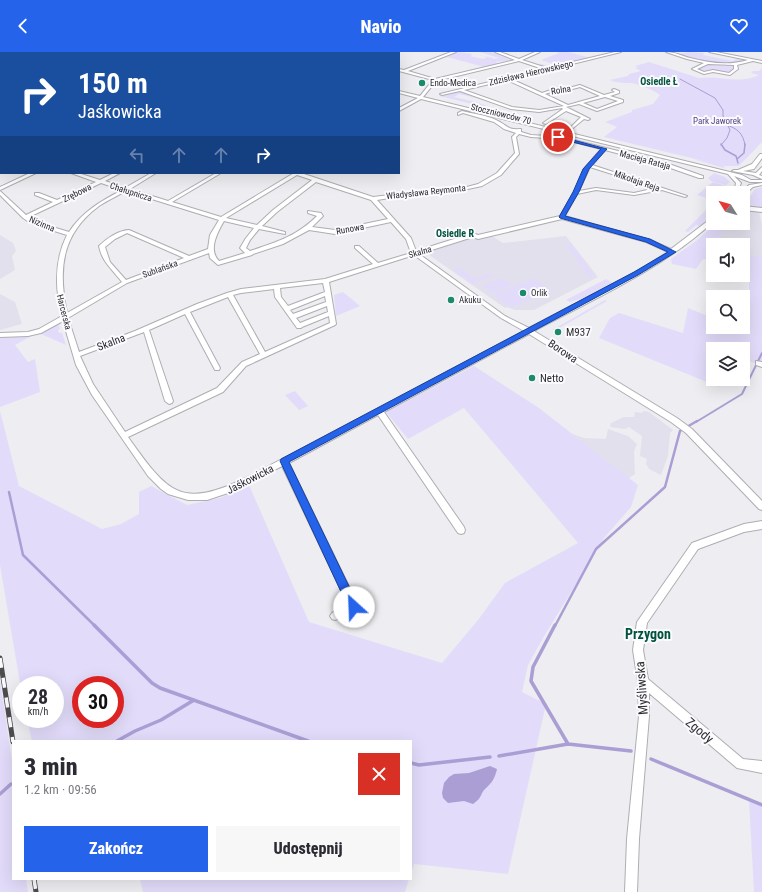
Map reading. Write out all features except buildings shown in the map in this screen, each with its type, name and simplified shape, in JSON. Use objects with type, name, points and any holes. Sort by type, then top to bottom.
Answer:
[{"type":"street","points":[[405,72],[454,52]]},
{"type":"street","points":[[497,52],[546,69]]},
{"type":"street","points":[[400,70],[435,80],[519,60],[538,52]]},
{"type":"street","name":"Zdzisława Hierowskiego","points":[[442,94],[619,52]]},
{"type":"street","points":[[668,52],[708,63],[735,64],[753,60]]},
{"type":"street","points":[[711,52],[762,62]]},
{"type":"street","points":[[708,63],[694,69],[701,72],[713,71],[730,74],[736,69],[735,64]]},
{"type":"street","name":"Rolna","points":[[507,78],[586,118],[573,127]]},
{"type":"street","points":[[400,109],[422,96],[435,80]]},
{"type":"street","name":"Rolna","points":[[541,94],[560,88],[565,90],[580,86],[622,101],[598,110],[580,103]]},
{"type":"street","name":"Rolna","points":[[461,90],[512,108],[544,111],[565,107],[618,92],[614,90]]},
{"type":"street","name":"Stoczniowców 70","points":[[400,91],[503,114],[531,122]]},
{"type":"street","name":"Stoczniowców 70","points":[[422,96],[744,175]]},
{"type":"street","name":"Rolna","points":[[545,122],[565,107]]},
{"type":"street","points":[[503,114],[512,108]]},
{"type":"street","points":[[459,114],[462,112],[495,121],[505,128],[517,132],[531,122]]},
{"type":"street","name":"Macieja Rataja","points":[[517,132],[536,137],[559,137],[664,164],[701,177]]},
{"type":"street","name":"Władysława Reymonta","points":[[373,199],[415,193],[463,189],[480,185],[499,174],[517,153],[514,137],[517,132]]},
{"type":"street","points":[[562,217],[589,165],[604,149]]},
{"type":"street","points":[[738,186],[744,175],[755,165],[762,155]]},
{"type":"street","name":"Mikołaja Reja","points":[[589,165],[685,196]]},
{"type":"street","points":[[728,171],[746,169],[755,165]]},
{"type":"street","points":[[750,187],[760,179],[762,168]]},
{"type":"street","points":[[728,171],[739,183],[738,186]]},
{"type":"street","name":"Nizinna","points":[[32,174],[0,191],[25,217],[34,222],[69,234]]},
{"type":"street","name":"Chałupnicza","points":[[76,174],[222,219]]},
{"type":"street","name":"Zrębowa","points":[[25,217],[116,174]]},
{"type":"street","name":"Harcerska","points":[[124,436],[103,408],[83,373],[65,317],[59,290],[60,262],[69,234],[75,225],[90,210],[152,174]]},
{"type":"street","name":"Chałupnicza","points":[[167,203],[217,174]]},
{"type":"street","points":[[295,174],[222,219],[213,235],[211,250],[212,257],[218,263],[281,243],[308,228],[320,216],[319,214],[310,212]]},
{"type":"street","name":"Borowa","points":[[300,174],[373,199],[408,239],[414,253],[503,317],[530,330],[685,428],[762,507]]},
{"type":"street","points":[[744,175],[760,179]]},
{"type":"street","points":[[744,175],[752,181]]},
{"type":"street","points":[[749,186],[752,181],[760,179]]},
{"type":"street","points":[[250,254],[243,248],[245,243],[258,227],[315,180]]},
{"type":"street","points":[[575,193],[589,189],[598,189],[634,194],[661,189]]},
{"type":"street","name":"Zrębowa","points":[[37,194],[58,202]]},
{"type":"street","points":[[750,209],[762,210]]},
{"type":"street","name":"Skalna","points":[[77,355],[146,330],[210,300],[229,294],[241,291],[326,281],[472,235],[478,237],[562,217],[571,221],[648,241],[673,252]]},
{"type":"street","points":[[222,219],[283,234]]},
{"type":"street","name":"Runowa","points":[[308,228],[336,232],[392,220]]},
{"type":"street","name":"Jaśkowicka","points":[[124,436],[163,487],[181,496],[194,498],[223,493],[636,274],[673,252],[706,225]]},
{"type":"street","points":[[125,282],[103,256],[102,246],[113,238],[127,231],[188,258]]},
{"type":"street","name":"Runowa","points":[[357,247],[377,265]]},
{"type":"street","name":"Sublańska","points":[[0,335],[35,333],[125,282],[211,250]]},
{"type":"street","points":[[124,436],[211,395],[227,384],[236,370],[244,364],[263,354],[333,324],[326,281]]},
{"type":"street","points":[[275,288],[278,297],[299,327],[331,313]]},
{"type":"street","points":[[286,309],[328,293]]},
{"type":"street","points":[[229,294],[263,354]]},
{"type":"street","points":[[292,317],[330,303]]},
{"type":"street","points":[[187,312],[217,368]]},
{"type":"street","points":[[146,330],[169,401]]},
{"type":"street","points":[[379,410],[461,530]]},
{"type":"street","name":"Jaśkowicka","points":[[284,461],[354,607],[335,616]]},
{"type":"street","name":"Myśliwska","points":[[631,892],[633,839],[644,716],[643,682],[638,650],[642,622],[695,546],[744,528],[762,525]]},
{"type":"street","name":"Zgody","points":[[643,682],[741,764],[762,767]]},
{"type":"shaded area","points":[[750,211],[759,212],[762,224],[762,257],[750,254],[750,238],[719,238],[724,230],[750,230]]},
{"type":"shaded area","points":[[0,235],[13,243],[16,251],[12,256],[15,270],[0,279]]},
{"type":"shaded area","points":[[492,236],[503,243],[566,236],[598,277],[534,310],[515,310],[507,307],[505,308],[425,252],[474,238],[480,239]]},
{"type":"shaded area","points":[[0,294],[15,302],[22,324],[0,330]]},
{"type":"shaded area","points":[[643,411],[649,412],[673,430],[670,433],[668,456],[661,475],[649,469],[646,464],[647,459],[640,456],[642,436],[629,427],[625,429],[610,427],[611,423],[624,417],[634,417],[635,412],[642,413]]},
{"type":"shaded area","points":[[550,426],[584,438],[606,439],[608,429],[628,436],[637,444],[634,451],[635,474],[619,485]]},
{"type":"shaded area","points":[[490,766],[497,769],[494,778],[490,785],[483,791],[480,797],[473,804],[464,801],[448,803],[443,798],[442,793],[444,783],[449,777],[454,774],[469,773]]},
{"type":"green space","points":[[457,52],[473,54],[470,56],[483,59],[487,57],[472,53],[492,58],[494,59],[499,58],[480,52],[491,52],[514,60],[496,62],[498,64],[488,68],[447,57]]},
{"type":"green space","points":[[557,52],[568,52],[591,58],[549,68],[577,60],[547,67],[538,65],[541,64],[550,66],[554,64],[541,60],[559,53]]},
{"type":"green space","points":[[688,52],[704,53],[703,55],[733,61],[737,58],[748,60],[721,63],[695,59],[678,54]]},
{"type":"green space","name":"Park Jaworek","points":[[649,62],[699,78],[707,77],[737,80],[752,78],[759,75],[751,73],[753,71],[759,71],[762,68],[762,142],[739,166],[722,166],[725,167],[724,168],[693,159],[708,162],[604,137],[617,127],[605,122],[632,112],[632,110],[653,104],[660,95],[637,84],[610,80],[641,71],[635,68],[638,67],[635,66]]},
{"type":"green space","points":[[709,63],[724,66],[735,65],[735,68],[731,74],[697,70]]},
{"type":"green space","points":[[461,90],[480,99],[459,94],[454,97],[487,106],[485,107],[439,96]]},
{"type":"green space","points":[[714,173],[725,177],[730,182],[726,185],[711,181],[708,178]]},
{"type":"green space","points":[[713,182],[726,186],[708,186]]},
{"type":"green space","points":[[762,187],[762,209],[750,208],[750,196],[755,189]]},
{"type":"green space","points":[[706,188],[706,198],[697,195]]},
{"type":"green space","points":[[706,210],[706,222],[701,227],[696,225],[688,232],[685,231]]},
{"type":"green space","points":[[708,230],[725,230],[719,238],[706,238],[706,259],[703,259],[696,269],[672,264],[671,259]]},
{"type":"green space","points":[[565,244],[571,244],[594,275],[588,276]]},
{"type":"green space","points":[[750,254],[762,257],[762,366],[750,361],[750,342],[706,342],[706,382],[599,338],[610,318],[619,313],[683,333],[688,308],[706,315],[706,334],[750,334]]},
{"type":"green space","points":[[460,268],[475,279],[490,273],[494,275],[473,284],[454,271]]},
{"type":"green space","points":[[502,278],[513,285],[493,294],[482,286]]},
{"type":"green space","name":"Orlik","points":[[534,278],[551,290],[511,308],[494,295]]},
{"type":"green space","points":[[606,279],[611,282],[611,284],[587,297],[570,302],[566,300]]},
{"type":"green space","points":[[343,292],[360,306],[336,316],[334,295]]},
{"type":"green space","points":[[605,300],[607,301],[556,330],[552,330]]},
{"type":"green space","points":[[58,323],[60,329],[58,330],[59,333],[62,333],[66,345],[41,334]]},
{"type":"green space","points":[[33,335],[15,345],[28,362],[35,359],[40,392],[0,407],[0,338]]},
{"type":"green space","points":[[474,366],[539,408],[638,485],[631,507],[604,538],[528,665],[522,692],[546,704],[508,874],[414,864],[412,870],[412,740],[32,740],[29,728],[64,728],[64,676],[19,676],[0,565],[0,411],[19,486],[102,529],[121,524],[139,514],[139,492],[151,486],[187,505],[220,498],[249,485],[309,622],[442,663],[478,620],[505,583],[578,543],[464,408],[408,439],[386,412]]},
{"type":"green space","points":[[295,391],[308,406],[299,410],[285,395]]},
{"type":"green space","points":[[0,681],[12,760],[12,880],[26,880],[28,892],[0,892]]},
{"type":"green space","points":[[749,800],[762,805],[762,892],[754,892]]},
{"type":"green space","points":[[140,880],[409,880],[405,892],[143,892]]},
{"type":"waterway","points":[[680,79],[715,98],[723,110],[723,116],[728,126]]},
{"type":"waterway","points":[[721,145],[727,138],[730,130],[728,126]]},
{"type":"waterway","points":[[728,126],[741,134],[745,145]]},
{"type":"waterway","points":[[721,145],[725,150],[736,156],[738,163]]},
{"type":"waterway","points":[[737,159],[744,153],[745,145]]},
{"type":"waterway","points":[[696,422],[742,394],[762,353]]},
{"type":"waterway","points":[[555,626],[596,549],[665,487],[680,431],[697,421]]},
{"type":"waterway","points":[[9,492],[23,555],[95,626]]},
{"type":"waterway","points":[[555,625],[533,667],[531,681],[568,744]]},
{"type":"waterway","points":[[95,626],[152,683],[160,688],[194,700]]},
{"type":"waterway","points":[[119,740],[161,720],[194,700]]},
{"type":"waterway","points":[[194,700],[305,740]]},
{"type":"waterway","points":[[499,756],[568,744]]},
{"type":"waterway","points":[[568,744],[631,751]]},
{"type":"waterway","points":[[412,763],[419,765],[490,757]]},
{"type":"waterway","points":[[651,759],[762,805]]},
{"type":"waterway","points":[[0,794],[11,784]]},
{"type":"railway","points":[[0,658],[13,740]]},
{"type":"railway","points":[[34,880],[36,892]]},
{"type":"place","name":"Endo-Medica","points":[[422,83]]},
{"type":"place","name":"Orlik","points":[[523,293]]},
{"type":"place","name":"Akuku","points":[[451,300]]},
{"type":"place","name":"M937","points":[[558,332]]},
{"type":"place","name":"Netto","points":[[532,378]]},
{"type":"district","name":"Osiedle Ł","points":[[659,81]]},
{"type":"district","name":"Osiedle R","points":[[455,233]]},
{"type":"district","name":"Przygon","points":[[648,634]]},
{"type":"route","points":[[354,607],[284,461],[636,274],[673,252],[648,241],[562,217],[576,192],[586,169],[604,149],[558,137]]}]
